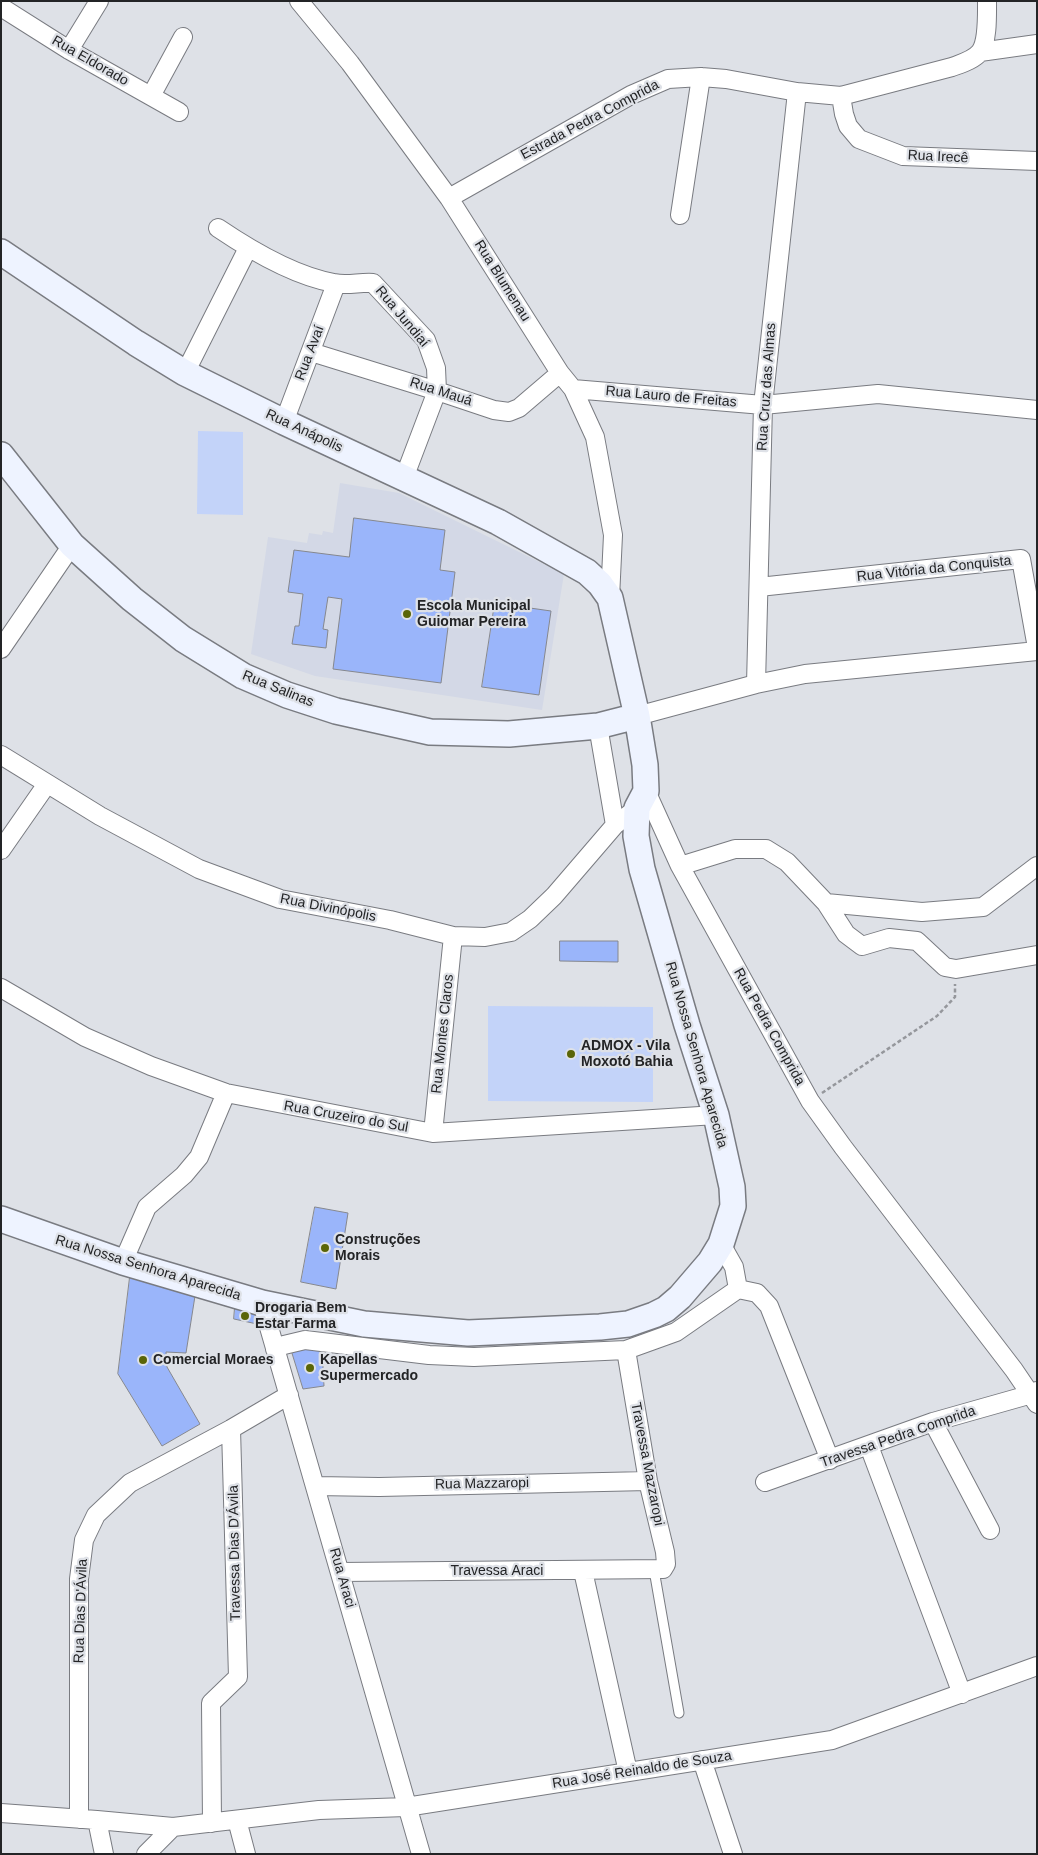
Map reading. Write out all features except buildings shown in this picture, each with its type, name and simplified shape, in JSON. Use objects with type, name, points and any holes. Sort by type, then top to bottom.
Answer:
[{"type":"street","points":[[69,50],[99,1]]},
{"type":"street","name":"Rua Blumenau","points":[[299,1],[350,63],[449,198],[560,372],[573,389],[595,437],[613,535],[610,598]]},
{"type":"street","points":[[987,1],[986,31],[980,52],[1037,44]]},
{"type":"street","name":"Rua Eldorado","points":[[1,7],[69,50],[180,112]]},
{"type":"street","points":[[151,96],[183,37]]},
{"type":"street","name":"Estrada Pedra Comprida","points":[[449,198],[631,96],[668,79],[726,78],[797,92],[841,96],[952,67],[967,61],[980,52]]},
{"type":"street","points":[[680,215],[701,77]]},
{"type":"street","name":"Rua Cruz das Almas","points":[[756,684],[763,405],[797,92]]},
{"type":"street","name":"Rua Irecê","points":[[841,96],[848,126],[859,139],[903,156],[1037,161]]},
{"type":"street","name":"Rua Jundiaí","points":[[218,228],[248,248],[303,274],[336,284],[373,283],[426,340],[436,368],[437,391],[404,478]]},
{"type":"street","points":[[185,373],[248,248]]},
{"type":"street","name":"Rua Anápolis","points":[[1,252],[136,343],[185,373],[284,422],[498,522],[587,572],[600,584],[610,598]]},
{"type":"street","name":"Rua Avaí","points":[[284,422],[336,284]]},
{"type":"street","name":"Rua Mauá","points":[[311,352],[494,410],[509,412],[519,408],[560,372]]},
{"type":"street","name":"Rua Lauro de Freitas","points":[[573,389],[763,405],[878,394],[1037,410]]},
{"type":"street","name":"Rua Salinas","points":[[1,455],[72,545],[132,599],[183,639],[243,676],[287,695],[336,711],[430,732],[509,734],[598,726],[637,716]]},
{"type":"street","points":[[1,649],[72,545]]},
{"type":"street","name":"Rua Vitória da Conquista","points":[[759,587],[1021,559],[1037,650]]},
{"type":"street","name":"Rua Pedra Comprida","points":[[610,598],[637,716],[645,765],[641,800],[680,866],[810,1101],[843,1147],[1035,1396]]},
{"type":"street","points":[[637,716],[756,684],[805,674],[1037,650]]},
{"type":"street","points":[[598,726],[615,825]]},
{"type":"street","name":"Rua Divinópolis","points":[[1,755],[100,816],[199,869],[243,887],[280,899],[390,920],[453,936],[485,937],[511,932],[530,920],[554,896],[615,825],[641,800]]},
{"type":"street","points":[[1,850],[48,784]]},
{"type":"street","name":"Rua Nossa Senhora Aparecida","points":[[1,1219],[123,1262],[262,1303],[364,1324],[468,1333],[600,1327],[628,1324],[666,1309],[680,1297],[710,1262],[721,1244],[732,1206],[732,1187],[716,1115],[686,1025],[642,869],[636,836],[641,800]]},
{"type":"street","points":[[680,866],[735,849],[766,849],[787,862],[826,903],[846,934],[862,946],[889,938],[916,941],[944,968],[956,969],[1037,955]]},
{"type":"street","points":[[826,903],[922,912],[983,907],[1036,862]]},
{"type":"street","name":"Rua Montes Claros","points":[[433,1133],[453,936]]},
{"type":"street","name":"Rua Cruzeiro do Sul","points":[[1,988],[85,1037],[151,1066],[226,1093],[433,1133],[716,1115]]},
{"type":"street","points":[[123,1262],[146,1207],[184,1175],[199,1157],[226,1093]]},
{"type":"street","points":[[721,1244],[734,1267],[738,1289]]},
{"type":"street","points":[[275,1349],[305,1340],[429,1355],[474,1357],[626,1350],[676,1332],[738,1289],[757,1294],[769,1306],[830,1460]]},
{"type":"street","name":"Rua Araci","points":[[262,1303],[421,1854]]},
{"type":"street","name":"Travessa Mazzaropi","points":[[626,1350],[648,1480],[665,1552],[666,1564],[663,1569],[654,1570]]},
{"type":"street","name":"Rua Dias D'Ávila","points":[[79,1819],[79,1578],[84,1540],[96,1515],[130,1483],[231,1429],[289,1394]]},
{"type":"street","name":"Travessa Pedra Comprida","points":[[765,1482],[933,1422],[1035,1396]]},
{"type":"street","points":[[933,1422],[990,1530]]},
{"type":"street","name":"Travessa Dias D'Ávila","points":[[212,1823],[211,1703],[238,1677],[231,1429]]},
{"type":"street","points":[[869,1446],[962,1694]]},
{"type":"street","name":"Rua Mazzaropi","points":[[316,1486],[379,1487],[648,1480]]},
{"type":"street","name":"Travessa Araci","points":[[340,1572],[654,1570]]},
{"type":"street","points":[[583,1571],[628,1772]]},
{"type":"street","name":"Rua José Reinaldo de Souza","points":[[1,1813],[173,1827],[318,1810],[406,1807],[832,1740],[1037,1666]]},
{"type":"street","points":[[702,1760],[733,1854]]},
{"type":"street","points":[[97,1820],[104,1854]]},
{"type":"street","points":[[237,1820],[246,1854]]},
{"type":"street","points":[[146,1854],[173,1827]]},
{"type":"lane","points":[[654,1570],[679,1713]]},
{"type":"path","points":[[810,1101],[937,1016],[955,997],[956,969]]},
{"type":"shaded area","points":[[198,431],[243,432],[243,515],[197,514]]},
{"type":"shaded area","name":"Escola Municipal Guiomar Pereira","points":[[340,483],[399,493],[564,574],[542,710],[315,676],[251,654],[268,537],[307,543],[309,533],[322,535],[323,531],[333,533]]},
{"type":"shaded area","name":"ADMOX - Vila Moxotó Bahia","points":[[488,1006],[653,1007],[653,1102],[488,1101]]},
{"type":"place","name":"Escola Municipal Guiomar Pereira","points":[[407,614]]},
{"type":"place","name":"ADMOX - Vila Moxotó Bahia","points":[[571,1054]]},
{"type":"place","name":"Construções Morais","points":[[325,1248]]},
{"type":"place","name":"Drogaria Bem Estar Farma","points":[[245,1316]]},
{"type":"place","name":"Comercial Moraes","points":[[143,1360]]},
{"type":"place","name":"Kapellas Supermercado","points":[[310,1368]]}]
